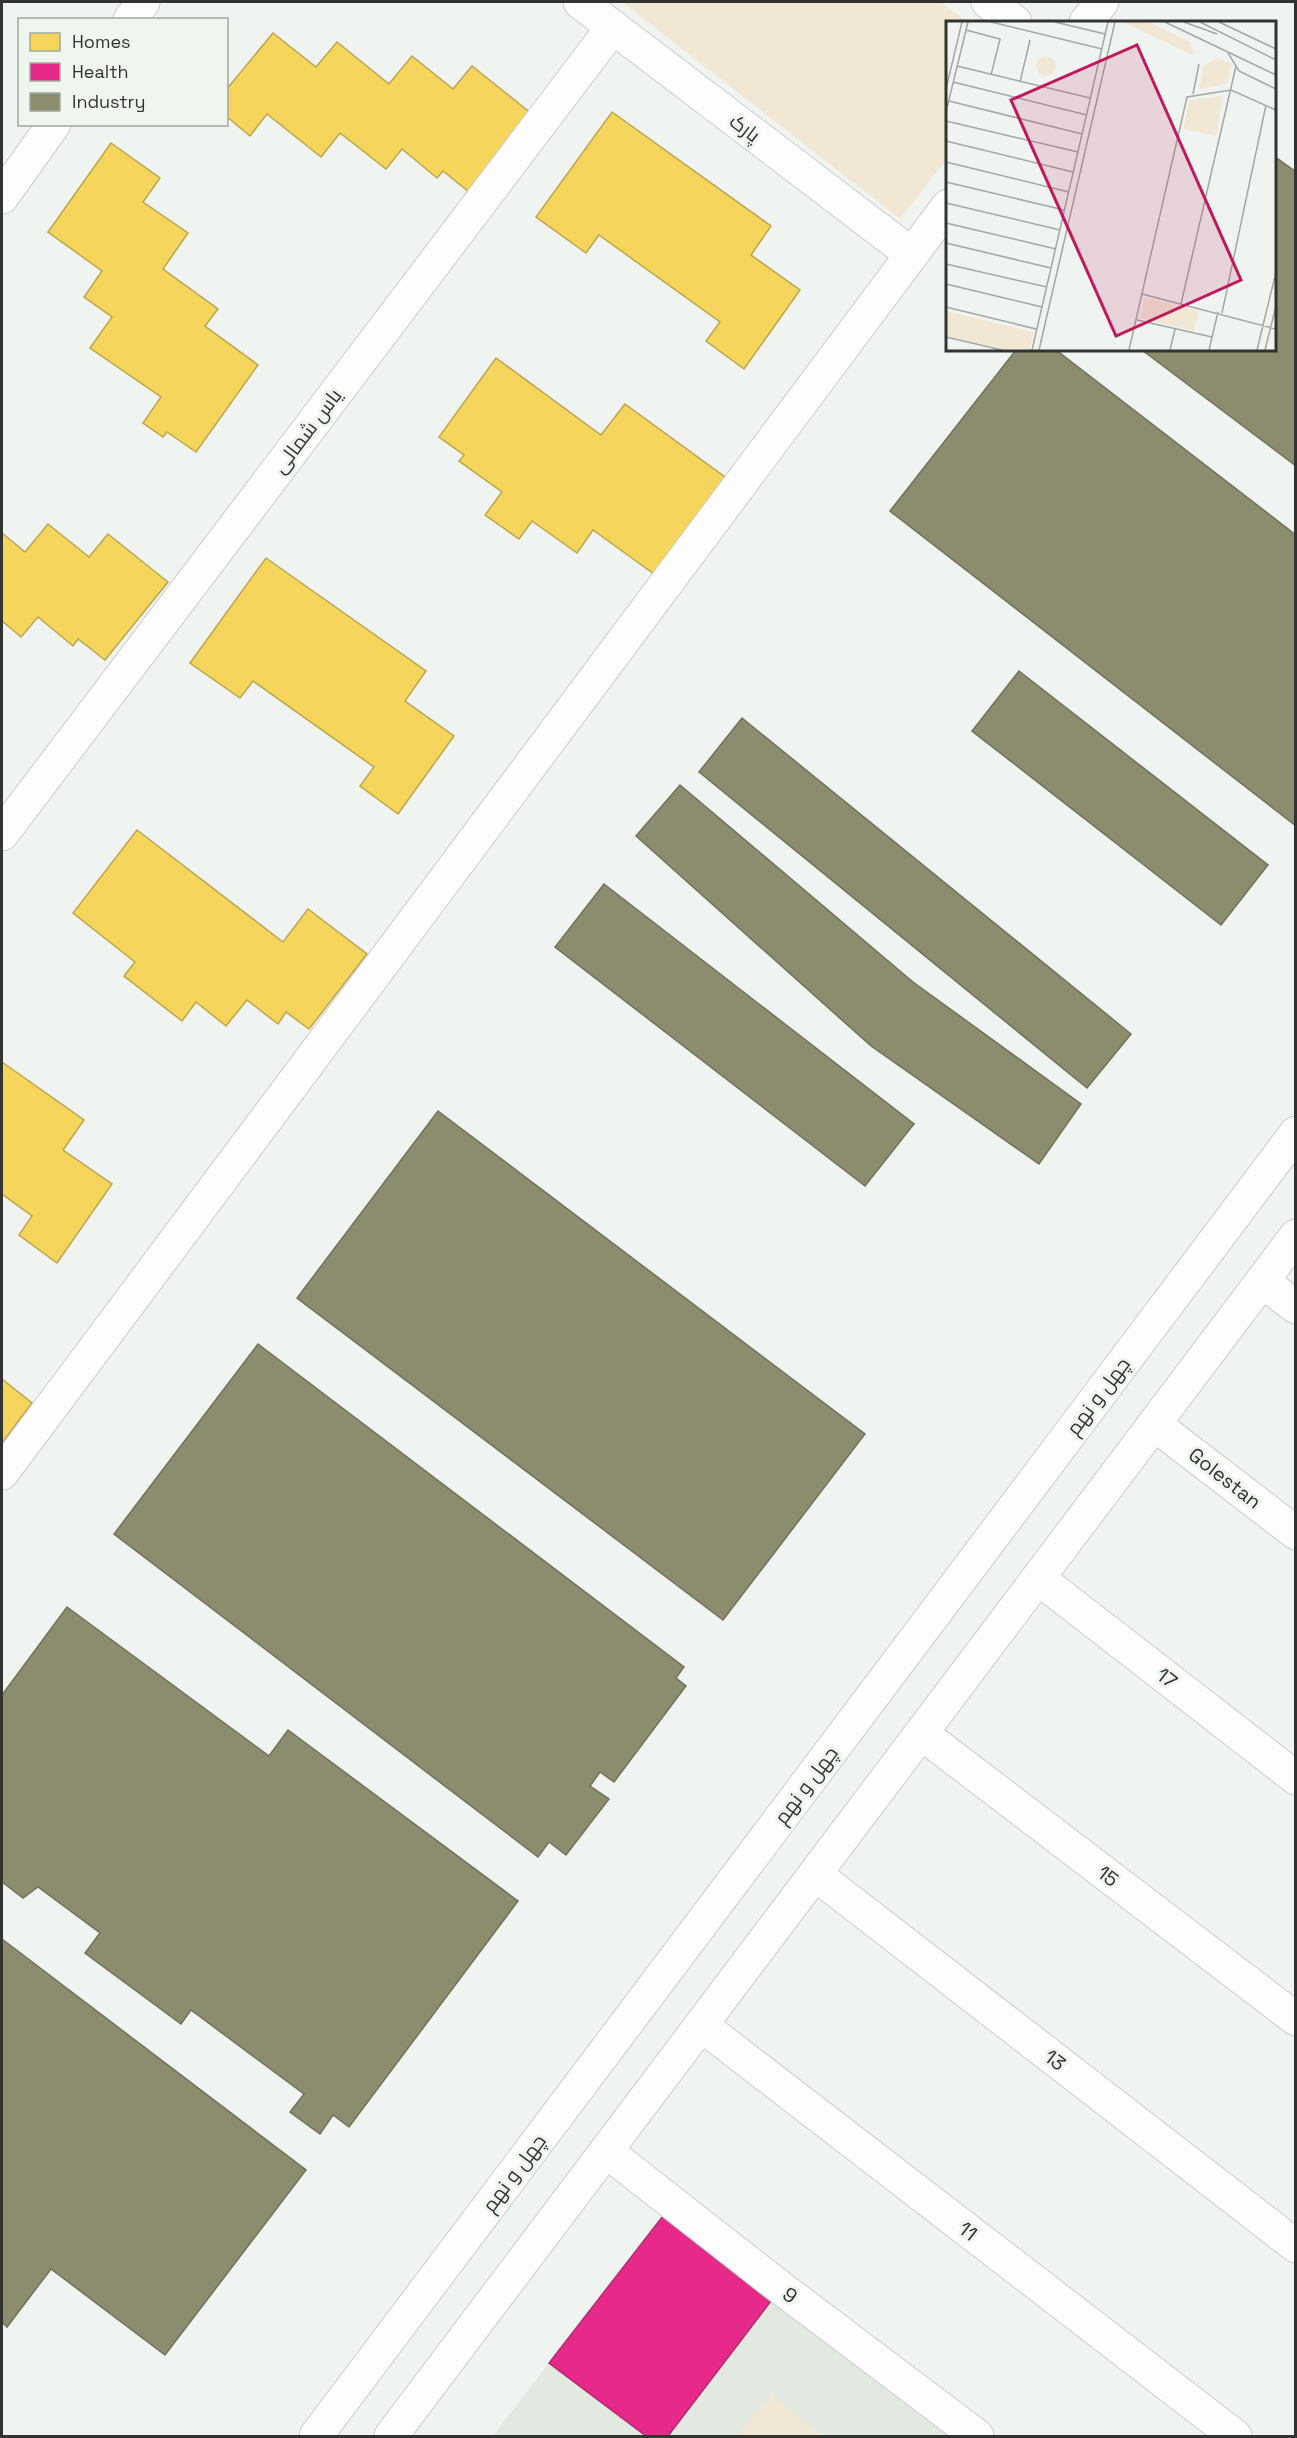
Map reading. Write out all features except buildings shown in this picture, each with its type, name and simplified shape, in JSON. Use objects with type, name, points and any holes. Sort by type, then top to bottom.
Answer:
[{"type":"street","points":[[131,18],[143,2]]},
{"type":"street","name":"پارک","points":[[580,2],[911,255]]},
{"type":"street","points":[[988,2],[1014,21]]},
{"type":"street","points":[[1087,21],[1102,2]]},
{"type":"street","name":"یاس شمالی","points":[[2,834],[614,27]]},
{"type":"street","points":[[2,197],[53,126]]},
{"type":"street","points":[[2,1473],[946,209]]},
{"type":"street","name":"چهل و نهم","points":[[316,2436],[1296,1133]]},
{"type":"street","points":[[391,2436],[1296,1236]]},
{"type":"street","points":[[1262,1281],[1296,1307]]},
{"type":"street","name":"Golestan","points":[[1154,1424],[1296,1533]]},
{"type":"street","name":"17","points":[[1038,1578],[1296,1778]]},
{"type":"street","name":"15","points":[[921,1733],[1296,2019]]},
{"type":"street","name":"13","points":[[814,1874],[1296,2246]]},
{"type":"street","name":"11","points":[[701,2025],[1235,2436]]},
{"type":"street","name":"9","points":[[606,2151],[781,2288],[977,2436]]},
{"type":"shaded area","points":[[622,2],[941,2],[966,21],[946,21],[946,160],[900,219]]},
{"type":"shaded area","points":[[781,2288],[977,2436],[668,2436]]},
{"type":"shaded area","points":[[549,2363],[646,2436],[493,2436]]},
{"type":"shaded area","points":[[772,2394],[822,2436],[736,2436]]}]
